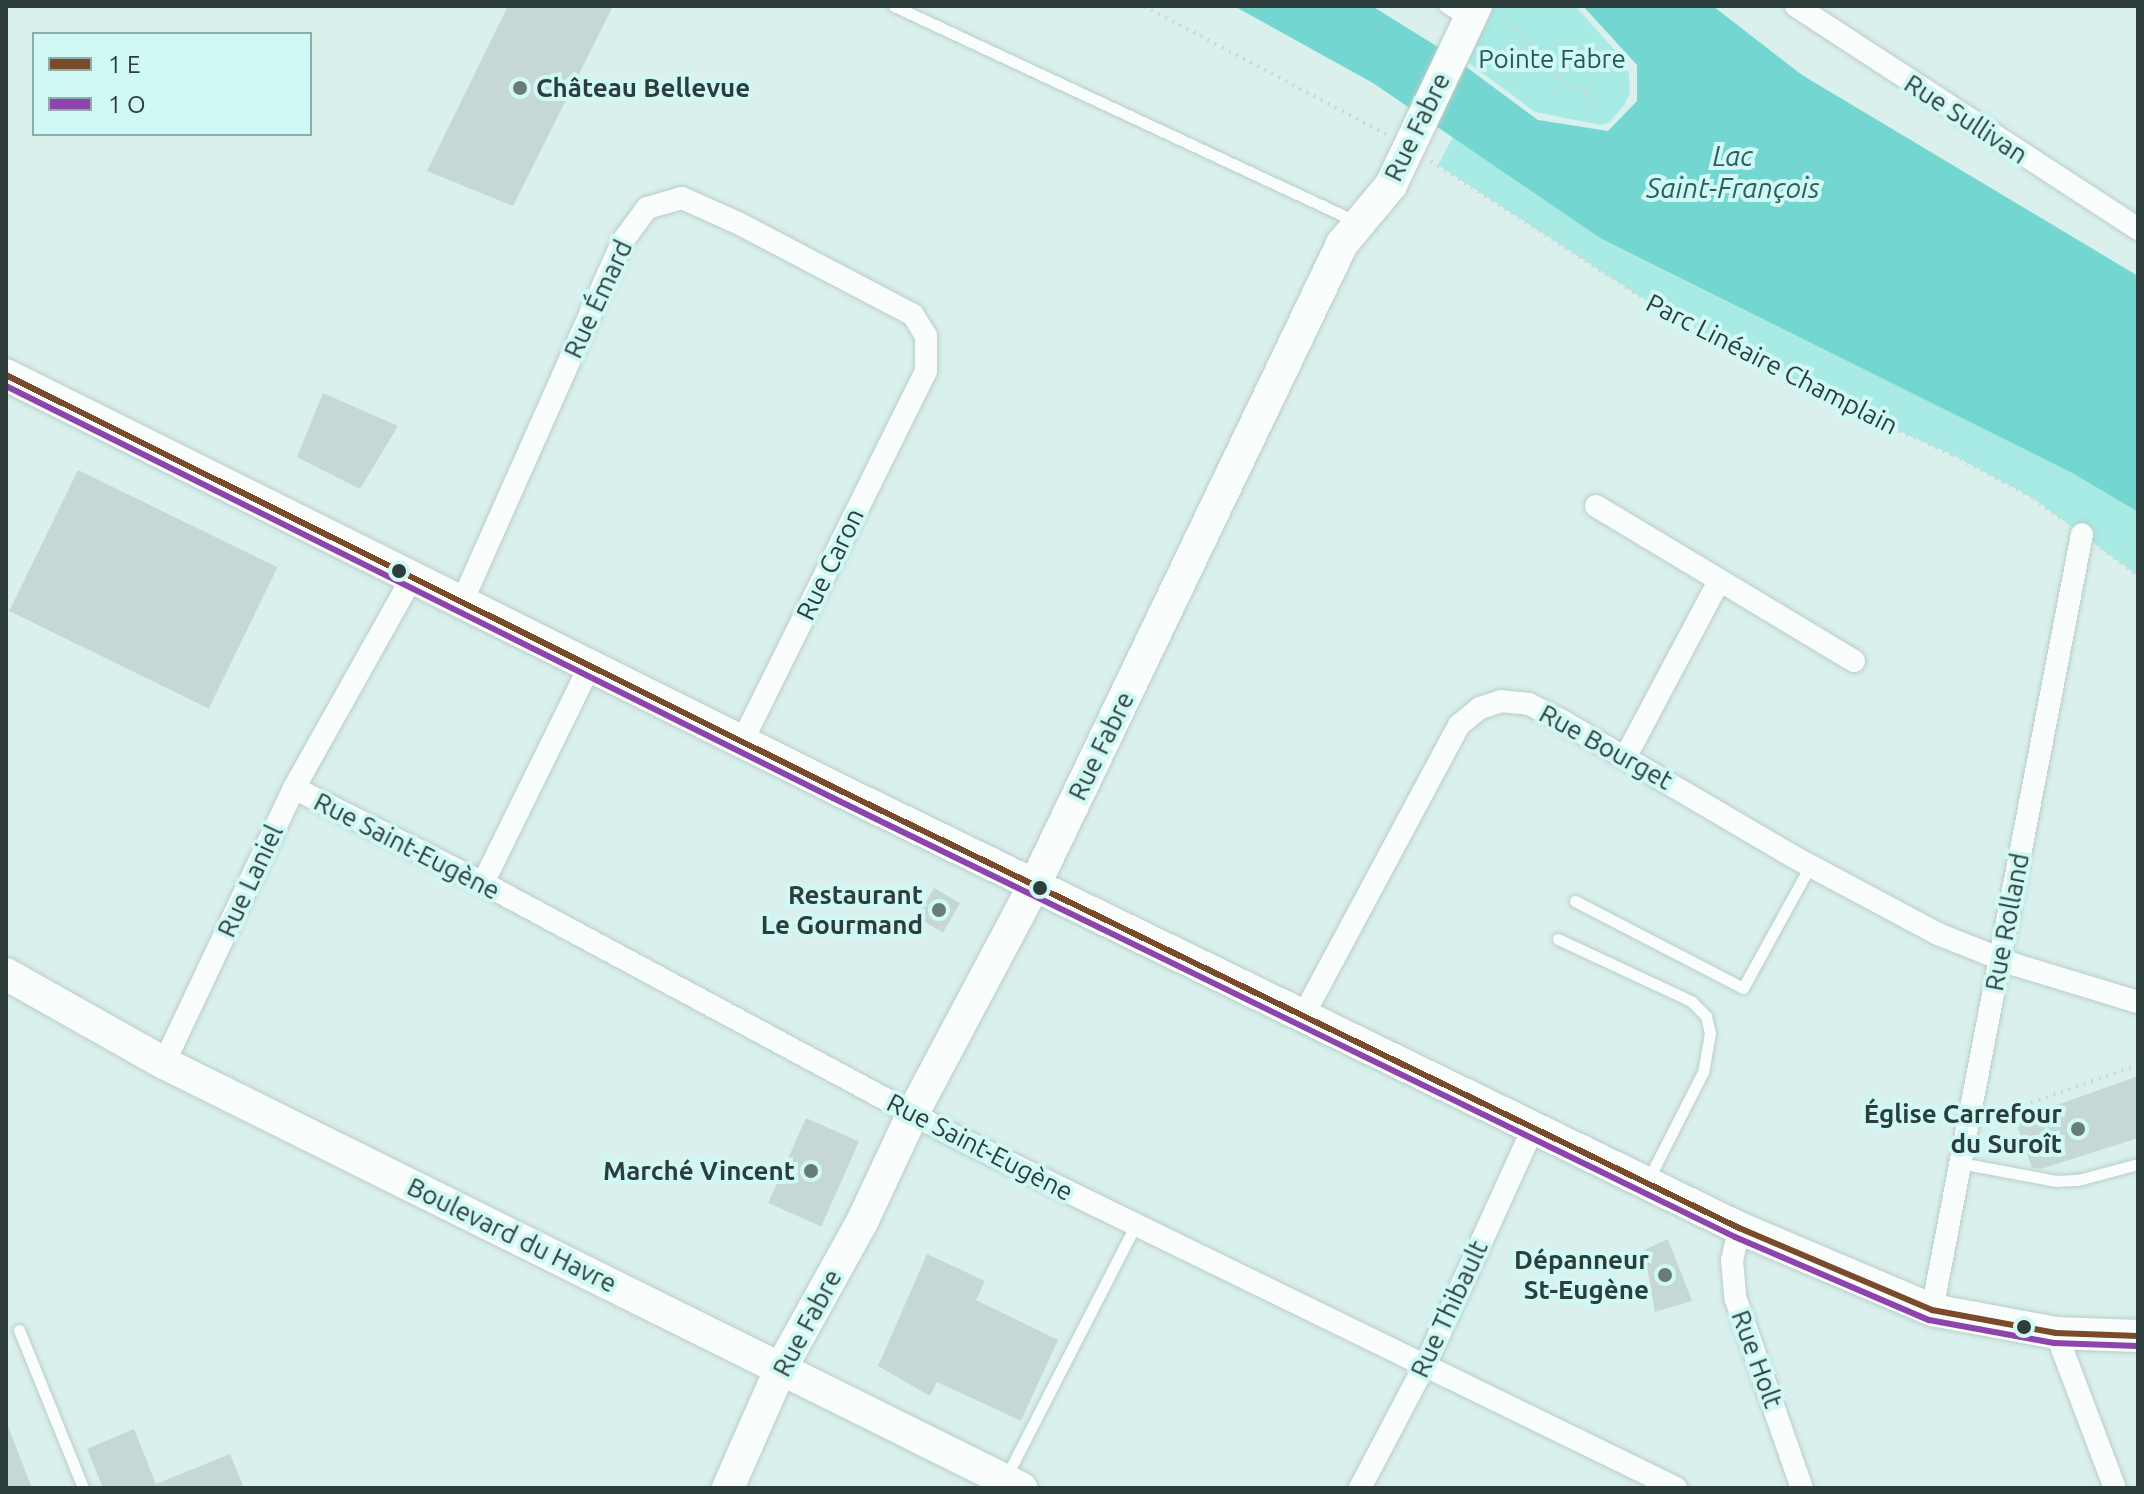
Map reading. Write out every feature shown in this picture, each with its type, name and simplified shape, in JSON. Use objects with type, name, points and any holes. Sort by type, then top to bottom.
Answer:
[{"type":"street","name":"Rue Sullivan","points":[[1796,6],[2138,229]]},
{"type":"street","name":"Rue Fabre","points":[[728,1488],[781,1368],[862,1222],[913,1113],[1035,884],[1342,244],[1391,185],[1468,19]]},
{"type":"street","name":"Rue Émard","points":[[462,602],[622,242],[647,208],[682,198],[738,223],[913,315],[926,336],[926,371],[918,386]]},
{"type":"street","points":[[6,375],[742,742],[1739,1228],[1932,1310],[2056,1333],[2138,1336]]},
{"type":"street","name":"Rue Caron","points":[[742,742],[918,386]]},
{"type":"street","points":[[1596,506],[1854,661]]},
{"type":"street","name":"Rue Rolland","points":[[1932,1310],[2082,534]]},
{"type":"street","name":"Rue Laniel","points":[[164,1063],[294,788],[412,578]]},
{"type":"street","points":[[1626,756],[1719,581]]},
{"type":"street","points":[[483,883],[590,666]]},
{"type":"street","name":"Rue Bourget","points":[[1303,1016],[1459,725],[1480,708],[1501,701],[1529,704],[1626,756],[1810,866],[1938,934],[2000,960],[2138,1002]]},
{"type":"street","name":"Rue Saint-Eugène","points":[[294,788],[483,883],[913,1113],[1135,1226],[1676,1488]]},
{"type":"street","name":"Boulevard du Havre","points":[[6,974],[164,1063],[1013,1484]]},
{"type":"street","name":"Rue Thibault","points":[[1360,1488],[1424,1366],[1533,1128]]},
{"type":"street","name":"Rue Holt","points":[[1739,1228],[1732,1260],[1735,1297],[1801,1488]]},
{"type":"street","points":[[2056,1333],[2115,1488]]},
{"type":"lane","points":[[894,6],[1360,223]]},
{"type":"lane","points":[[1575,901],[1743,988],[1810,866]]},
{"type":"lane","points":[[1558,939],[1691,1001],[1706,1016],[1710,1033],[1703,1072],[1647,1182]]},
{"type":"lane","points":[[1960,1163],[2056,1181],[2078,1180],[2138,1164]]},
{"type":"lane","points":[[1013,1484],[1135,1226]]},
{"type":"lane","points":[[19,1330],[83,1488]]},
{"type":"path","name":"Parc Linéaire Champlain","points":[[1144,6],[1414,137],[1658,308],[1848,408],[1953,455],[2033,498],[2138,576]]},
{"type":"path","points":[[1468,19],[1542,53],[1557,76],[1596,100]]},
{"type":"path","points":[[1968,1124],[2138,1065]]},
{"type":"green space","name":"Pointe Fabre","points":[[1486,6],[1575,6],[1622,58],[1629,74],[1630,93],[1624,105],[1609,123],[1601,125],[1535,112],[1461,57]]},
{"type":"green space","points":[[1453,137],[1600,238],[2074,474],[2138,512],[2138,576],[2033,498],[1953,455],[1848,408],[1658,308],[1438,165]]},
{"type":"water","name":"Lac Saint-François","points":[[1234,6],[1372,6],[1446,52],[1538,120],[1608,131],[1637,101],[1637,65],[1583,6],[1713,6],[1802,75],[2138,276],[2138,512],[2074,474],[1600,238],[1373,83]]},
{"type":"building","name":"Château Bellevue","points":[[508,6],[613,6],[513,206],[427,171]]},
{"type":"building","points":[[323,393],[398,426],[360,489],[297,457]]},
{"type":"building","points":[[78,470],[278,567],[209,708],[9,611]]},
{"type":"building","name":"Restaurant Le Gourmand","points":[[934,888],[960,903],[943,932],[917,917]]},
{"type":"building","name":"Église Carrefour du Suroît","points":[[2138,1076],[2138,1138],[2041,1169],[2032,1168],[2015,1120]]},
{"type":"building","name":"Marché Vincent","points":[[806,1118],[859,1142],[821,1227],[768,1203]]},
{"type":"building","name":"Dépanneur St-Eugène","points":[[1668,1239],[1692,1301],[1655,1312],[1644,1250]]},
{"type":"building","points":[[927,1254],[985,1281],[976,1300],[1058,1340],[1021,1421],[937,1382],[930,1396],[878,1366]]},
{"type":"building","points":[[7,1424],[32,1488],[6,1488]]},
{"type":"building","points":[[134,1429],[156,1484],[230,1454],[244,1488],[103,1488],[87,1449]]},
{"type":"transit line","points":[[6,375],[837,789],[1739,1228],[1932,1310],[2056,1333],[2138,1336]]},
{"type":"transit line","points":[[6,386],[833,798],[1735,1237],[1929,1320],[2054,1343],[2138,1346]]},
{"type":"place","name":"Château Bellevue","points":[[520,88]]},
{"type":"place","name":"Restaurant Le Gourmand","points":[[939,910]]},
{"type":"place","name":"Église Carrefour du Suroît","points":[[2078,1129]]},
{"type":"place","name":"Marché Vincent","points":[[811,1171]]},
{"type":"place","name":"Dépanneur St-Eugène","points":[[1665,1275]]}]
